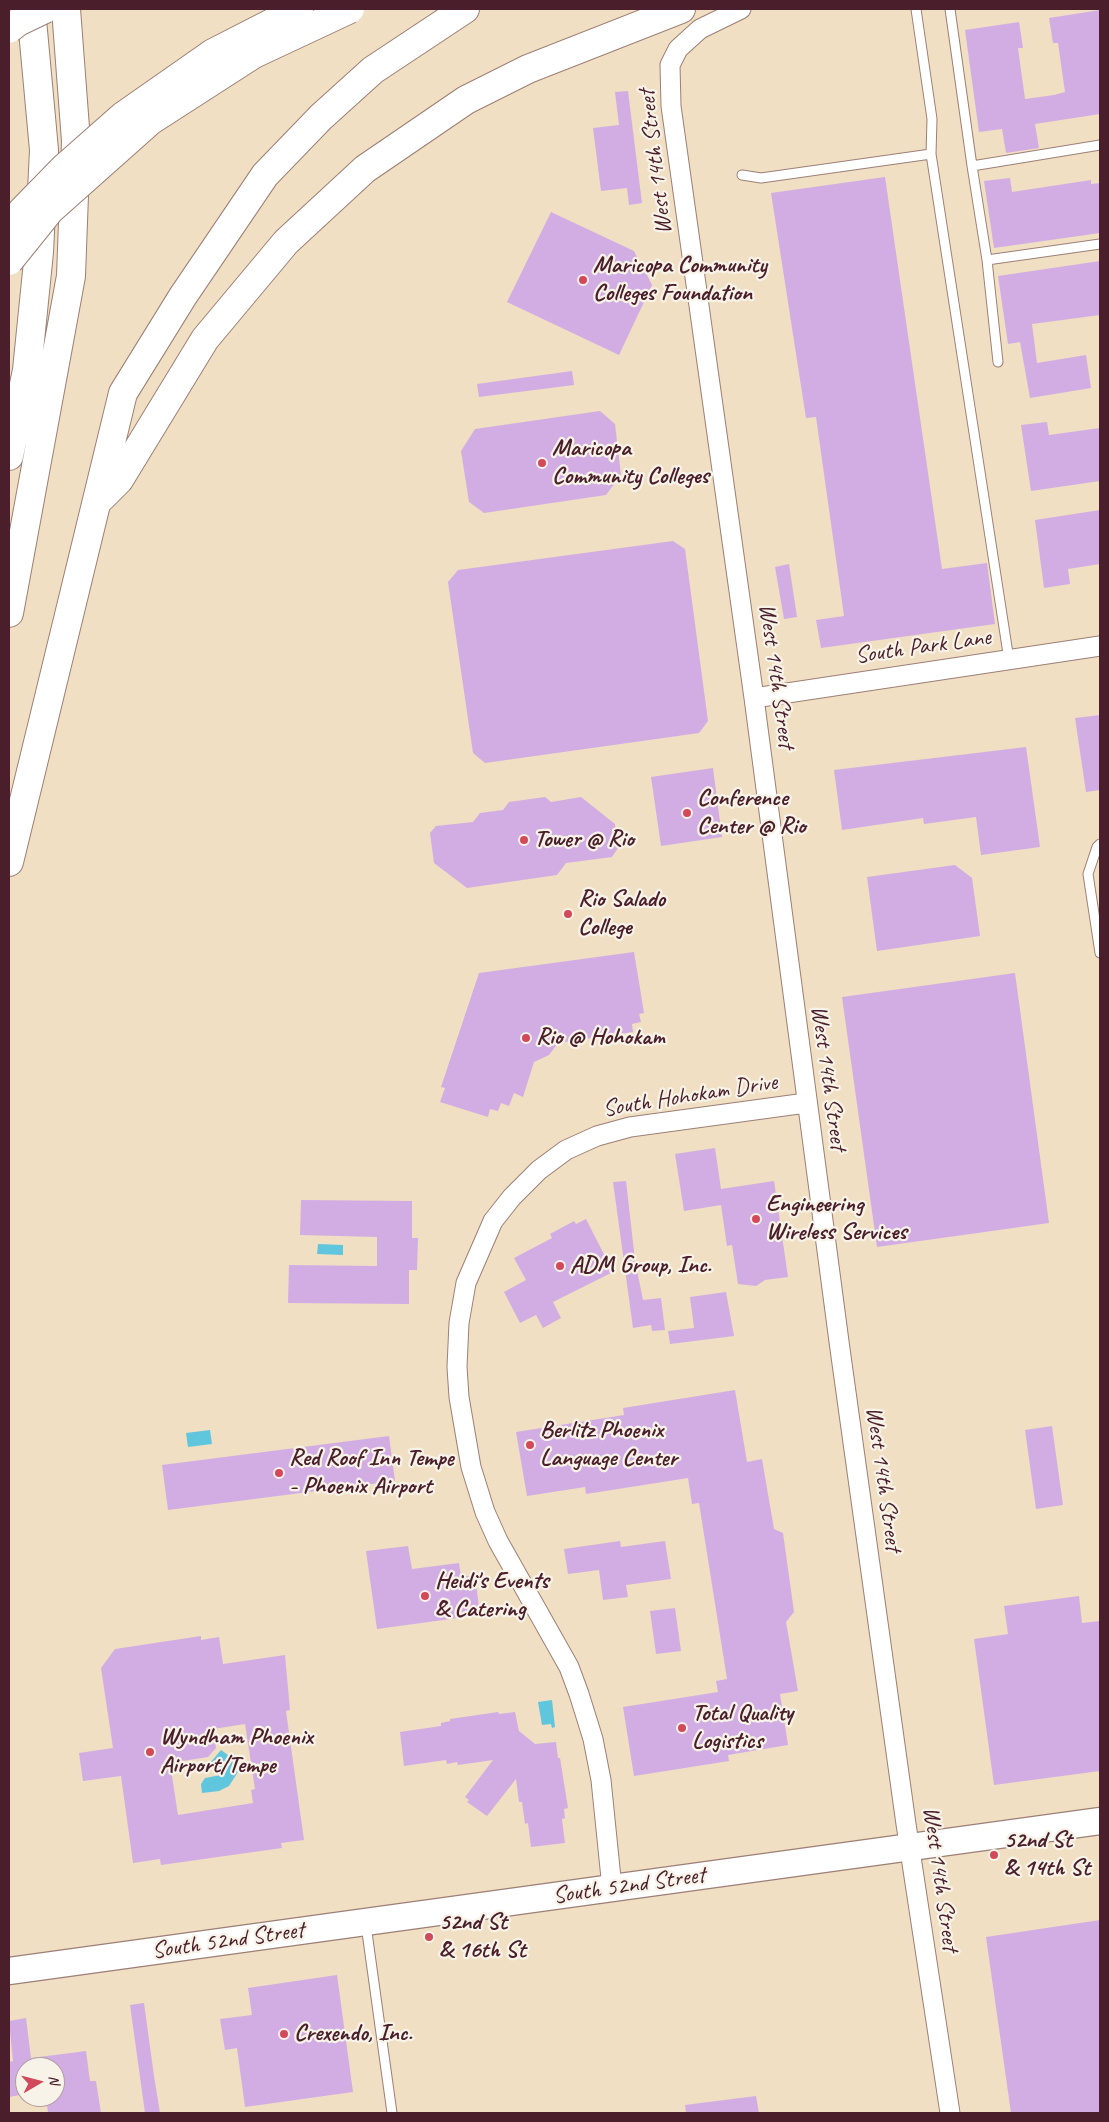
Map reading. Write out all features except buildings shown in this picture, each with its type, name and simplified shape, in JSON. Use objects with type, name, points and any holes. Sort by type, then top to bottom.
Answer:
[{"type":"highway","points":[[9,456],[27,370],[39,252],[44,150],[31,9]]},
{"type":"highway","points":[[9,29],[18,22],[45,9]]},
{"type":"highway","points":[[9,612],[71,276],[76,141],[66,9]]},
{"type":"highway","points":[[9,227],[64,168],[123,116],[213,53],[299,9]]},
{"type":"highway","points":[[9,261],[50,210],[150,121],[254,54],[350,9]]},
{"type":"highway","points":[[9,862],[58,652],[98,500],[123,393],[183,296],[266,175],[321,117],[373,70],[465,9]]},
{"type":"highway","points":[[98,500],[111,491],[119,480],[205,339],[286,242],[365,169],[466,100],[528,69],[681,9]]},
{"type":"main road","name":"South 52nd Street","points":[[9,1971],[1100,1821]]},
{"type":"street","name":"West 14th Street","points":[[741,9],[700,29],[678,49],[670,65],[671,106],[754,698],[806,1103],[910,1848],[950,2113]]},
{"type":"street","name":"South Park Lane","points":[[754,698],[1100,646]]},
{"type":"street","name":"South Hohokam Drive","points":[[612,1888],[600,1780],[587,1721],[569,1667],[518,1580],[485,1512],[471,1467],[457,1366],[459,1323],[466,1283],[493,1221],[512,1197],[539,1170],[566,1150],[597,1136],[636,1126],[806,1103]]},
{"type":"lane","points":[[916,9],[932,119],[932,154],[1010,660]]},
{"type":"lane","points":[[950,9],[987,260],[998,362]]},
{"type":"lane","points":[[972,166],[1100,145]]},
{"type":"lane","points":[[742,175],[761,178],[932,154]]},
{"type":"lane","points":[[987,260],[1100,244]]},
{"type":"lane","points":[[1100,844],[1097,847],[1088,874],[1100,953]]},
{"type":"lane","points":[[366,1922],[392,2113]]},
{"type":"water","points":[[318,1244],[343,1245],[343,1255],[317,1254]]},
{"type":"water","points":[[210,1430],[212,1444],[188,1447],[186,1433]]},
{"type":"water","points":[[552,1700],[555,1727],[552,1728],[551,1724],[542,1725],[538,1702]]},
{"type":"water","points":[[221,1750],[232,1758],[238,1758],[240,1769],[229,1786],[219,1791],[202,1793],[201,1784],[205,1778],[221,1775],[210,1763]]},
{"type":"place","name":"Maricopa Community Colleges Foundation","points":[[583,280]]},
{"type":"place","name":"Maricopa Community Colleges","points":[[542,463]]},
{"type":"place","name":"Conference Center @ Rio","points":[[687,813]]},
{"type":"place","name":"Tower @ Rio","points":[[524,840]]},
{"type":"place","name":"Rio Salado College","points":[[568,914]]},
{"type":"place","name":"Rio @ Hohokam","points":[[526,1038]]},
{"type":"place","name":"Engineering Wireless Services","points":[[756,1219]]},
{"type":"place","name":"ADM Group, Inc.","points":[[560,1266]]},
{"type":"place","name":"Berlitz Phoenix Language Center","points":[[530,1445]]},
{"type":"place","name":"Red Roof Inn Tempe - Phoenix Airport","points":[[279,1473]]},
{"type":"place","name":"Heidi's Events & Catering","points":[[425,1596]]},
{"type":"place","name":"Total Quality Logistics","points":[[682,1728]]},
{"type":"place","name":"Wyndham Phoenix Airport/Tempe","points":[[150,1752]]},
{"type":"place","name":"52nd St & 14th St","points":[[994,1855]]},
{"type":"place","name":"52nd St & 16th St","points":[[429,1937]]},
{"type":"place","name":"Crexendo, Inc.","points":[[284,2034]]}]
